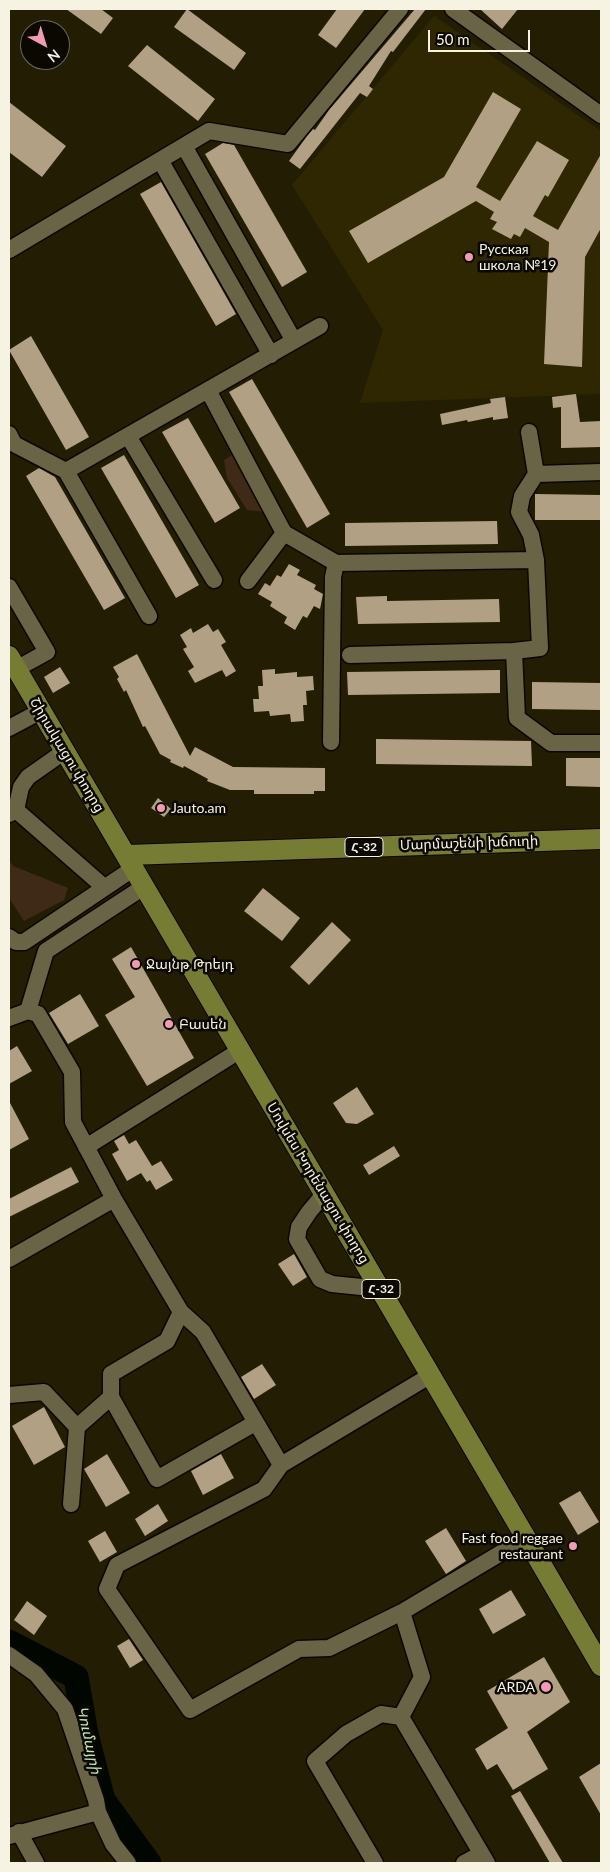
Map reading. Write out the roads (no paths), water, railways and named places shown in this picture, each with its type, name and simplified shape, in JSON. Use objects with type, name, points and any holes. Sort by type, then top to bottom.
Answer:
[{"type":"main road","name":"Շիրակացու փողոց","points":[[13,663],[130,861]]},
{"type":"main road","name":"Մարմաշենի խճուղի","points":[[130,861],[601,839]]},
{"type":"main road","name":"Մովսես Խորենացու փողոց","points":[[130,861],[526,1538],[595,1641],[601,1666]]},
{"type":"street","points":[[9,250],[209,131],[288,144],[400,9]]},
{"type":"street","points":[[461,11],[601,114]]},
{"type":"street","points":[[184,146],[294,341]]},
{"type":"street","points":[[160,160],[271,355]]},
{"type":"street","points":[[66,471],[320,326]]},
{"type":"street","points":[[208,390],[284,533],[336,564],[536,560]]},
{"type":"street","points":[[350,655],[514,651],[540,648],[536,560],[531,535],[519,512],[522,496],[536,474],[529,432]]},
{"type":"street","points":[[9,434],[14,444],[66,471],[149,616]]},
{"type":"street","points":[[128,436],[214,580]]},
{"type":"street","points":[[536,474],[601,472]]},
{"type":"street","points":[[248,581],[284,533]]},
{"type":"street","points":[[331,742],[333,577],[336,564]]},
{"type":"street","points":[[9,587],[47,652],[13,663]]},
{"type":"street","points":[[514,651],[517,718],[551,743],[601,743]]},
{"type":"street","points":[[9,728],[41,711]]},
{"type":"street","points":[[65,751],[28,777],[21,787],[12,812],[104,888]]},
{"type":"street","points":[[9,937],[16,942],[24,942],[104,888],[130,861]]},
{"type":"street","points":[[28,1011],[46,951],[145,886]]},
{"type":"street","points":[[9,1018],[28,1011],[38,1014],[72,1072],[73,1122],[114,1200],[181,1312],[203,1332],[281,1465]]},
{"type":"street","points":[[86,1147],[240,1050]]},
{"type":"street","points":[[324,1194],[304,1220],[297,1240],[320,1279],[332,1284],[381,1289]]},
{"type":"street","points":[[9,1259],[114,1200]]},
{"type":"street","points":[[181,1312],[167,1341],[111,1374],[111,1397],[157,1479],[255,1423]]},
{"type":"street","points":[[431,1374],[281,1465],[264,1489],[117,1565],[107,1589],[190,1710],[299,1649],[329,1648],[402,1612],[526,1538]]},
{"type":"street","points":[[9,1394],[44,1392],[77,1427]]},
{"type":"street","points":[[71,1504],[77,1427],[111,1397]]},
{"type":"street","points":[[401,1717],[422,1677],[402,1612]]},
{"type":"street","points":[[9,1655],[36,1674],[65,1709],[96,1800],[98,1812],[113,1844],[128,1863]]},
{"type":"street","points":[[375,1863],[315,1761],[346,1734],[381,1714],[401,1717]]},
{"type":"street","points":[[401,1717],[484,1858],[464,1863]]},
{"type":"street","points":[[36,1863],[14,1834],[98,1812]]},
{"type":"waterway","name":"Կումայրի","points":[[9,1642],[76,1677],[86,1734],[103,1800],[149,1863]]},
{"type":"place","name":"Русская школа №19","points":[[469,257]]},
{"type":"place","name":"Jauto.am","points":[[161,808]]},
{"type":"place","name":"Ջայնթ Թրեյդ","points":[[136,964]]},
{"type":"place","name":"Բասեն","points":[[169,1024]]},
{"type":"place","name":"Fast food reggae restaurant","points":[[573,1546]]},
{"type":"place","name":"ARDA","points":[[546,1687]]}]
